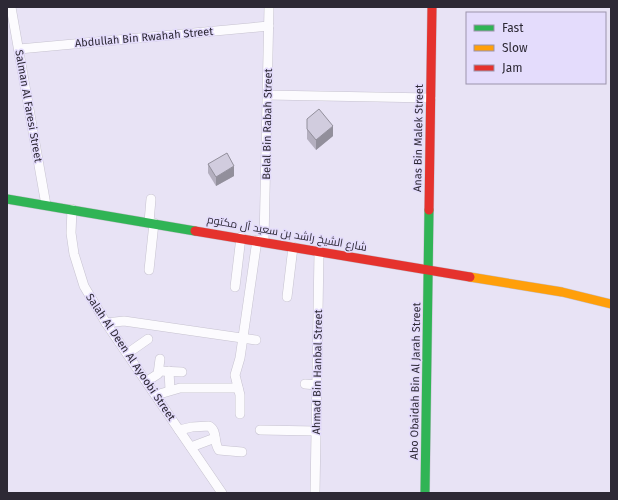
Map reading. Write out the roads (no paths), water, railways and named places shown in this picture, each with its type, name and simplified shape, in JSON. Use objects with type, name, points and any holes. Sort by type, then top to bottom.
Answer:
[{"type":"street","name":"Salman Al Faresi Street","points":[[12,7],[46,205]]},
{"type":"street","name":"Belal Bin Rabah Street","points":[[240,414],[240,395],[235,375],[240,358],[242,338],[261,240],[268,94],[269,7]]},
{"type":"street","name":"Anas Bin Malek Street","points":[[428,270],[432,7]]},
{"type":"street","name":"Abdullah Bin Rwahah Street","points":[[19,49],[269,26]]},
{"type":"street","points":[[268,94],[431,98]]},
{"type":"street","name":"شارع الشيخ راشد بن سعيد آل مكتوم","points":[[7,199],[261,240],[319,252],[562,292],[611,304]]},
{"type":"street","points":[[149,270],[151,199]]},
{"type":"street","name":"Salah Al Deen Al Ayoobi Street","points":[[72,209],[71,233],[76,264],[84,286],[106,323],[128,353],[222,493]]},
{"type":"street","points":[[235,287],[241,237]]},
{"type":"street","points":[[287,297],[293,247]]},
{"type":"street","name":"Ahmad Bin Hanbal Street","points":[[316,493],[319,252]]},
{"type":"street","name":"Abo Obaidah Bin Al Jarah Street","points":[[426,493],[428,270]]},
{"type":"street","name":"شارع الشيخ راشد بن سعيد آل مكتوم","points":[[562,292],[569,291],[596,295],[611,294]]},
{"type":"street","points":[[106,323],[124,321],[256,340]]},
{"type":"street","points":[[128,353],[148,339]]},
{"type":"street","points":[[160,359],[170,390]]},
{"type":"street","points":[[146,381],[164,371],[182,372]]},
{"type":"street","points":[[305,384],[317,385]]},
{"type":"street","points":[[156,395],[180,388],[238,388]]},
{"type":"street","points":[[179,430],[192,427],[209,426],[214,429],[219,450],[242,452]]},
{"type":"street","points":[[260,430],[316,430]]},
{"type":"street","points":[[191,447],[215,438]]}]
